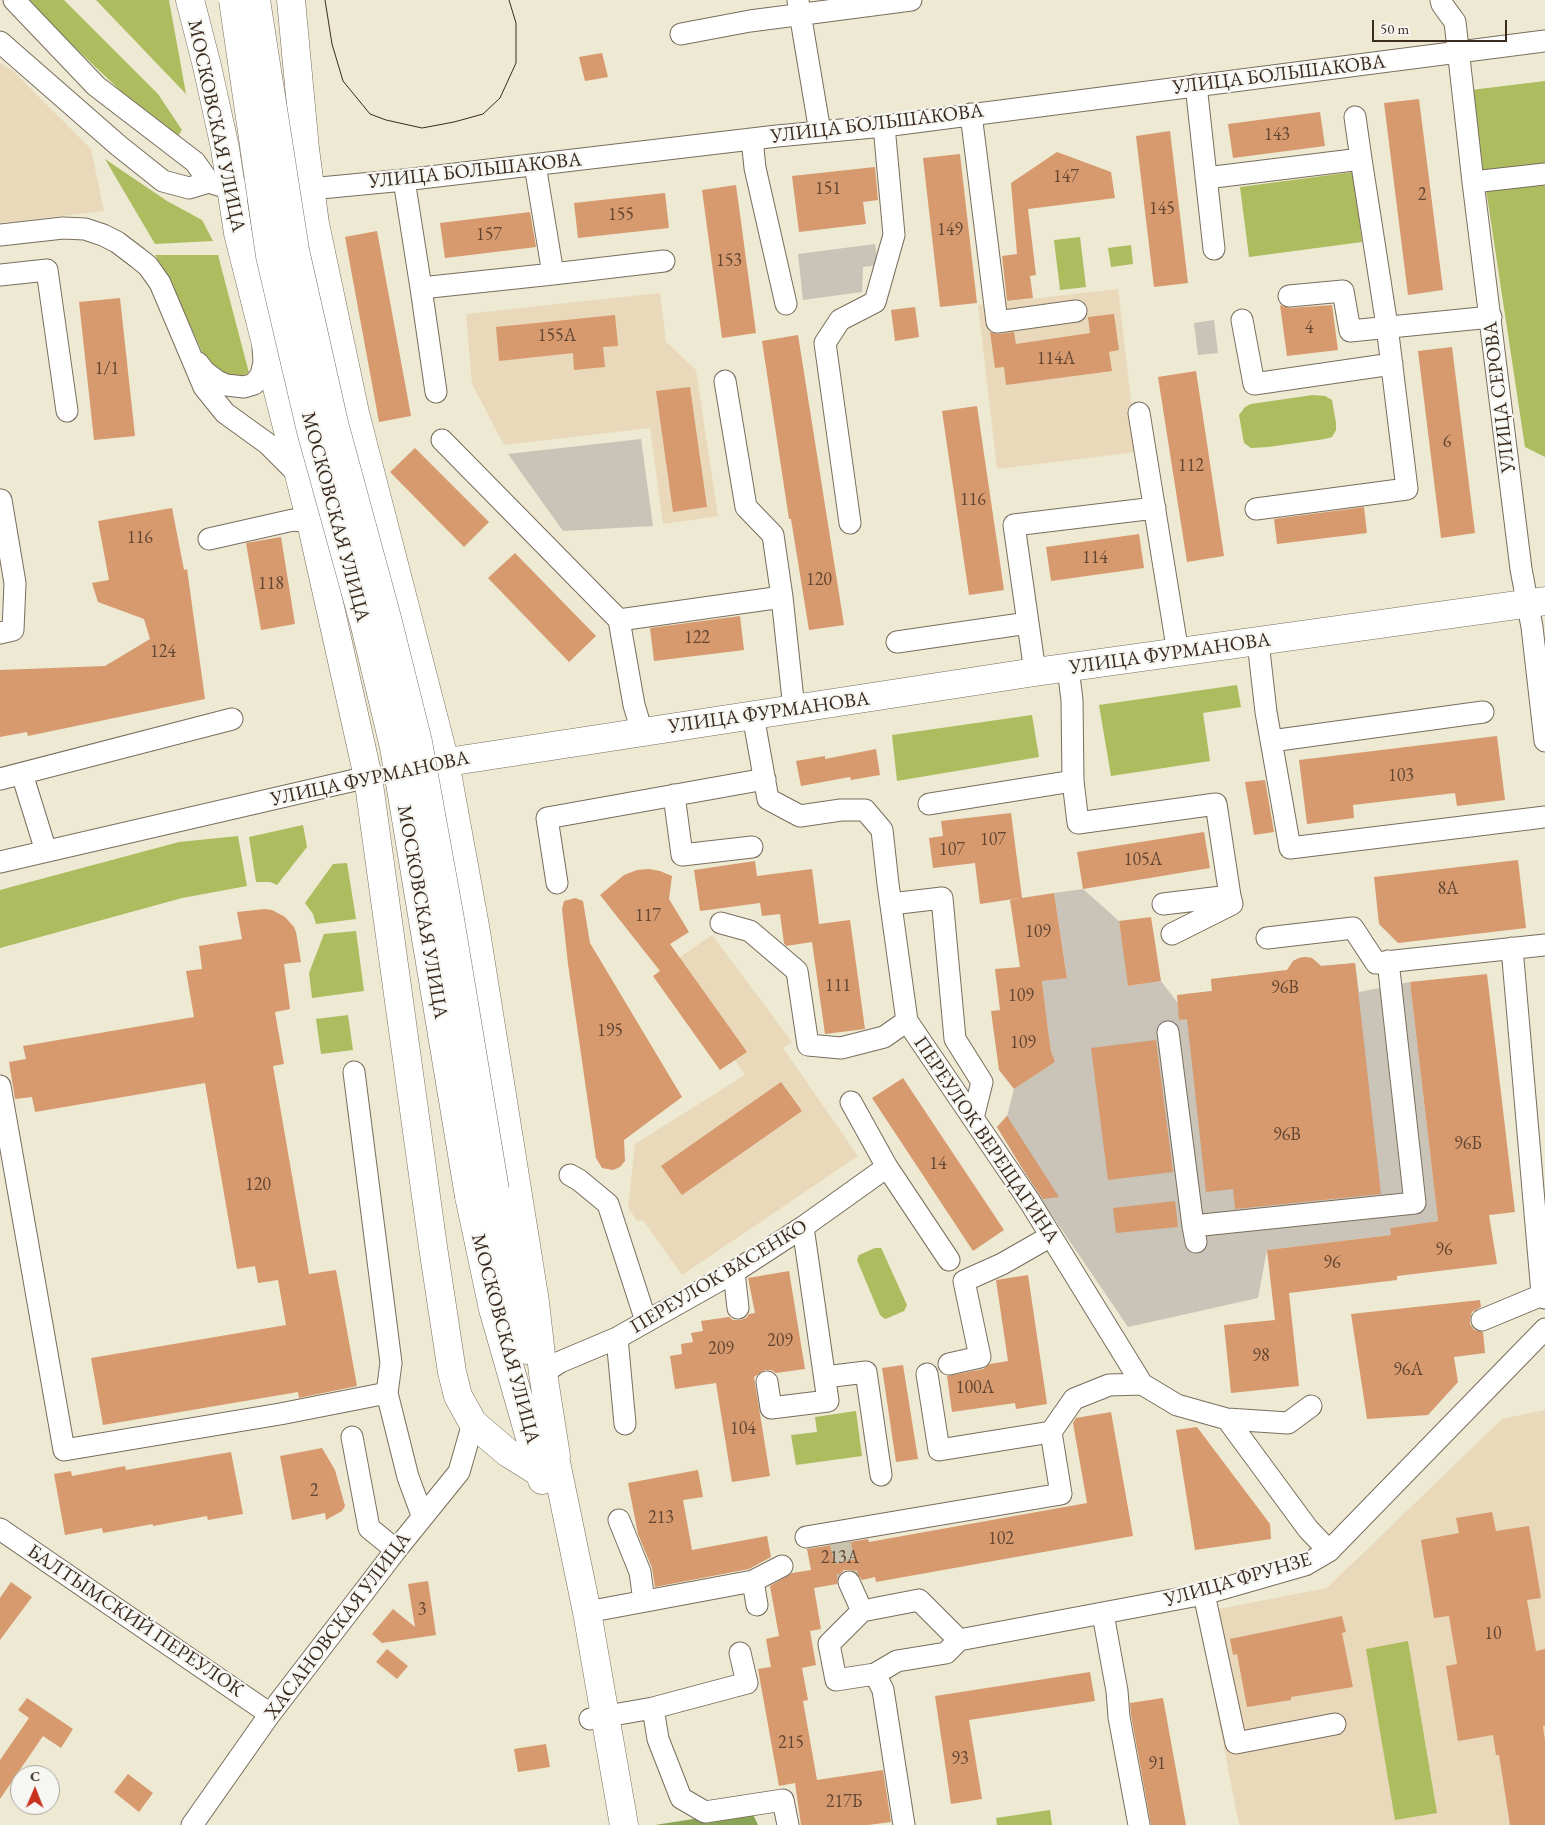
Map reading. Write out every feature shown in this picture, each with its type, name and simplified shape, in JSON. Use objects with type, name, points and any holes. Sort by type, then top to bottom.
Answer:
[{"type":"main road","name":"МОСКОВСКАЯ УЛИЦА","points":[[190,0],[225,148],[220,185],[238,233],[311,522],[368,777],[452,1372],[458,1396],[473,1424]]},
{"type":"main road","name":"МОСКОВСКАЯ УЛИЦА","points":[[233,0],[270,256],[311,431],[364,626],[394,747],[482,1193],[514,1304],[548,1464],[573,1614],[624,1825]]},
{"type":"main road","name":"МОСКОВСКАЯ УЛИЦА","points":[[256,0],[295,250],[334,423],[387,618],[418,742],[450,919],[482,1193]]},
{"type":"main road","points":[[291,0],[305,149],[315,224],[355,413],[445,762],[477,936],[535,1302],[543,1373],[548,1464],[508,1453],[473,1424]]},
{"type":"main road","name":"УЛИЦА ФУРМАНОВА","points":[[368,777],[445,762],[1035,672],[1536,602]]},
{"type":"main road","name":"МОСКОВСКАЯ УЛИЦА","points":[[548,1464],[587,1612],[598,1718],[606,1825]]},
{"type":"street","points":[[14,0],[96,86],[195,162],[220,185]]},
{"type":"street","points":[[681,34],[799,7],[911,0]]},
{"type":"street","name":"УЛИЦА СЕРОВА","points":[[1441,0],[1455,22],[1521,569],[1536,602],[1532,627],[1542,699],[1545,741]]},
{"type":"street","points":[[799,7],[820,132]]},
{"type":"street","name":"УЛИЦА БОЛЬШАКОВА","points":[[0,42],[119,146],[164,180],[189,188],[220,185],[310,189],[884,126],[1545,41]]},
{"type":"street","points":[[1196,85],[1214,249]]},
{"type":"street","points":[[971,114],[996,268],[996,322],[1076,311]]},
{"type":"street","points":[[1256,509],[1407,489],[1387,326],[1356,118]]},
{"type":"street","points":[[850,523],[825,343],[840,320],[875,302],[894,235],[884,126]]},
{"type":"street","points":[[752,139],[755,168],[786,304]]},
{"type":"street","points":[[1206,178],[1361,159]]},
{"type":"street","points":[[535,165],[554,274]]},
{"type":"street","points":[[1473,182],[1545,174]]},
{"type":"street","points":[[404,180],[436,392]]},
{"type":"street","points":[[0,235],[63,228],[85,229],[117,242],[138,258],[155,276],[204,387],[225,413],[268,444],[298,474]]},
{"type":"street","points":[[421,288],[664,261]]},
{"type":"street","points":[[0,275],[47,270],[67,412]]},
{"type":"street","points":[[1288,296],[1343,291],[1350,331],[1491,317]]},
{"type":"street","points":[[1242,320],[1254,384],[1392,364]]},
{"type":"street","points":[[187,346],[205,372],[217,381],[226,385],[244,387],[254,384],[261,375],[264,362],[263,337]]},
{"type":"street","points":[[725,381],[746,508],[773,535],[782,597],[794,709]]},
{"type":"street","points":[[1139,413],[1178,653]]},
{"type":"street","points":[[442,440],[619,620],[634,705],[642,732]]},
{"type":"street","points":[[0,633],[13,630],[15,583],[1,500]]},
{"type":"street","points":[[1035,672],[1014,525],[1155,508]]},
{"type":"street","points":[[209,539],[293,520],[311,522]]},
{"type":"street","points":[[619,620],[782,597]]},
{"type":"street","points":[[897,642],[1028,623]]},
{"type":"street","points":[[1258,642],[1266,712],[1290,848],[1545,817]]},
{"type":"street","points":[[1068,668],[1072,700],[1073,781],[1078,823],[1216,804],[1232,904],[1172,934]]},
{"type":"street","points":[[1271,741],[1483,712]]},
{"type":"street","name":"ПЕРЕУЛОК ВЕРЕЩАГИНА","points":[[753,715],[768,799],[800,816],[842,810],[865,810],[882,830],[908,1022],[1030,1202],[1142,1384],[1176,1405],[1227,1419],[1288,1423],[1311,1406]]},
{"type":"street","points":[[0,779],[232,719]]},
{"type":"street","points":[[22,774],[46,851]]},
{"type":"street","name":"УЛИЦА ФУРМАНОВА","points":[[0,862],[368,777]]},
{"type":"street","points":[[557,883],[547,818],[765,779]]},
{"type":"street","points":[[929,804],[1073,781]]},
{"type":"street","points":[[674,795],[682,855],[752,848]]},
{"type":"street","points":[[1163,904],[1230,896]]},
{"type":"street","points":[[891,904],[942,898],[955,1039],[982,1082],[973,1118]]},
{"type":"street","points":[[721,923],[750,931],[798,971],[808,1045],[841,1048],[850,1046],[884,1037],[908,1022]]},
{"type":"street","points":[[1268,938],[1353,928],[1376,963],[1545,945]]},
{"type":"street","points":[[1482,1320],[1544,1297],[1512,948]]},
{"type":"street","points":[[1168,1032],[1194,1234],[1415,1203],[1388,961]]},
{"type":"street","points":[[354,1072],[391,1362],[387,1393],[408,1477],[422,1515]]},
{"type":"street","points":[[0,1086],[64,1450],[280,1414],[387,1393]]},
{"type":"street","points":[[850,1102],[887,1167],[949,1260]]},
{"type":"street","name":"ПЕРЕУЛОК ВАСЕНКО","points":[[543,1373],[560,1362],[617,1338],[734,1272],[803,1227],[887,1167]]},
{"type":"street","points":[[570,1174],[608,1204],[646,1321]]},
{"type":"street","points":[[766,1382],[771,1408],[828,1400],[803,1227]]},
{"type":"street","points":[[949,1364],[980,1357],[964,1281],[1002,1264],[1051,1236]]},
{"type":"street","points":[[734,1272],[738,1308]]},
{"type":"street","name":"УЛИЦА ФРУНЗЕ","points":[[959,1640],[1204,1594],[1305,1565],[1329,1551],[1545,1329]]},
{"type":"street","points":[[617,1338],[625,1424]]},
{"type":"street","points":[[825,1377],[866,1372],[881,1475]]},
{"type":"street","points":[[927,1374],[939,1450],[1051,1432]]},
{"type":"street","points":[[806,1537],[839,1536],[1061,1494],[1051,1432],[1074,1399],[1110,1385],[1142,1384]]},
{"type":"street","points":[[1227,1419],[1308,1529],[1329,1551]]},
{"type":"street","name":"ХАСАНОВСКАЯ УЛИЦА","points":[[192,1825],[270,1714],[422,1515],[458,1472],[473,1424]]},
{"type":"street","points":[[352,1437],[369,1528],[396,1550]]},
{"type":"street","points":[[619,1520],[640,1572],[644,1601]]},
{"type":"street","name":"БАЛТЫМСКИЙ ПЕРЕУЛОК","points":[[0,1529],[270,1714]]},
{"type":"street","points":[[587,1612],[753,1581],[782,1566]]},
{"type":"street","points":[[753,1581],[757,1604]]},
{"type":"street","points":[[849,1582],[862,1611]]},
{"type":"street","points":[[1204,1594],[1236,1743],[1335,1724]]},
{"type":"street","points":[[919,1600],[959,1640],[946,1653],[897,1661],[875,1674],[836,1680],[829,1644],[862,1611],[919,1600]]},
{"type":"street","points":[[1103,1614],[1117,1691],[1119,1717],[1139,1825]]},
{"type":"street","points":[[598,1718],[653,1708],[747,1683],[740,1653]]},
{"type":"street","points":[[875,1674],[883,1690],[904,1825]]},
{"type":"street","points":[[653,1708],[658,1739],[682,1798],[705,1812],[783,1800],[788,1825]]},
{"type":"shaded area","points":[[0,63],[12,70],[91,149],[104,211],[0,223]]},
{"type":"shaded area","points":[[875,244],[878,265],[863,267],[862,292],[803,300],[798,254]]},
{"type":"shaded area","points":[[1118,289],[1137,452],[997,469],[978,305]]},
{"type":"shaded area","points":[[660,293],[666,342],[696,370],[718,516],[663,524],[650,428],[504,445],[472,384],[466,314]]},
{"type":"shaded area","points":[[1214,320],[1218,353],[1198,355],[1194,323]]},
{"type":"shaded area","points":[[641,439],[653,526],[563,531],[508,454]]},
{"type":"shaded area","points":[[1083,889],[1119,921],[1129,986],[1161,981],[1177,1002],[1186,1001],[1185,994],[1212,991],[1211,979],[1288,970],[1293,961],[1305,957],[1312,958],[1321,966],[1355,963],[1359,992],[1410,982],[1438,1221],[1390,1228],[1391,1235],[1267,1250],[1258,1298],[1128,1327],[1041,1199],[997,1127],[1007,1116],[1014,1089],[1055,1062],[1051,1051],[1042,981],[1067,977],[1054,893]]},
{"type":"shaded area","points":[[712,935],[792,1042],[783,1048],[858,1156],[682,1275],[643,1220],[637,1221],[628,1207],[635,1144],[745,1075],[735,1060],[720,1070],[653,976]]},
{"type":"shaded area","points":[[1545,1410],[1545,1825],[1239,1825],[1198,1613],[1327,1588],[1502,1419]]},
{"type":"green space","points":[[25,0],[64,0],[158,94],[182,130],[176,139],[146,115]]},
{"type":"green space","points":[[96,0],[169,0],[186,94]]},
{"type":"green space","points":[[1545,81],[1545,457],[1525,447],[1471,90]]},
{"type":"green space","points":[[105,159],[167,201],[202,220],[213,241],[155,244]]},
{"type":"green space","points":[[1353,172],[1362,242],[1249,257],[1240,187]]},
{"type":"green space","points":[[1080,237],[1086,287],[1060,290],[1054,240]]},
{"type":"green space","points":[[1131,245],[1133,264],[1111,267],[1108,248]]},
{"type":"green space","points":[[155,255],[218,255],[249,373],[238,377],[226,377],[209,367],[169,279]]},
{"type":"green space","points":[[1313,395],[1325,396],[1332,400],[1336,430],[1332,437],[1268,447],[1251,448],[1244,443],[1239,415],[1245,407],[1251,404]]},
{"type":"green space","points":[[1237,685],[1241,707],[1203,713],[1210,761],[1111,776],[1099,705]]},
{"type":"green space","points":[[1032,715],[1039,757],[897,781],[892,735]]},
{"type":"green space","points":[[303,825],[307,847],[277,885],[270,882],[256,882],[249,837]]},
{"type":"green space","points":[[238,836],[247,886],[182,898],[0,948],[0,890],[179,842]]},
{"type":"green space","points":[[347,863],[356,919],[316,924],[313,914],[305,903],[333,864]]},
{"type":"green space","points":[[356,931],[364,991],[312,998],[309,973],[324,934]]},
{"type":"green space","points":[[348,1015],[353,1050],[321,1054],[316,1019]]},
{"type":"green space","points":[[875,1248],[881,1248],[907,1305],[904,1311],[885,1319],[880,1315],[857,1260],[859,1255]]},
{"type":"green space","points":[[856,1411],[862,1456],[796,1465],[791,1435],[817,1432],[815,1417]]},
{"type":"green space","points":[[1408,1641],[1437,1813],[1395,1820],[1366,1649]]},
{"type":"green space","points":[[751,1810],[758,1825],[655,1825]]},
{"type":"green space","points":[[1050,1810],[1052,1825],[997,1825],[996,1818]]},
{"type":"building","points":[[602,53],[608,77],[585,81],[579,57]]},
{"type":"building","points":[[1419,99],[1443,290],[1408,295],[1384,103]]},
{"type":"building","points":[[1320,112],[1325,146],[1233,158],[1228,124]]},
{"type":"building","points":[[1170,131],[1188,283],[1154,287],[1136,136]]},
{"type":"building","points":[[1057,152],[1111,172],[1115,198],[1028,209],[1036,275],[1030,276],[1033,298],[1007,301],[1002,256],[1017,254],[1011,183]]},
{"type":"building","points":[[960,154],[977,303],[940,307],[923,158]]},
{"type":"building","points":[[875,167],[878,200],[863,202],[866,224],[799,232],[792,176]]},
{"type":"building","points":[[736,185],[756,333],[722,338],[702,190]]},
{"type":"building","points":[[665,193],[669,228],[578,238],[574,203]]},
{"type":"building","points":[[530,212],[536,247],[445,258],[440,223]]},
{"type":"building","points":[[377,231],[411,416],[379,422],[345,237]]},
{"type":"building","points":[[120,298],[135,436],[94,440],[79,302]]},
{"type":"building","points":[[1280,305],[1290,308],[1332,305],[1338,350],[1287,356]]},
{"type":"building","points":[[915,307],[919,337],[895,341],[891,310]]},
{"type":"building","points":[[1114,314],[1119,350],[1109,352],[1112,371],[1006,385],[1004,367],[995,368],[990,332],[998,334],[1014,332],[1016,344],[1090,333],[1088,317]]},
{"type":"building","points":[[615,315],[618,346],[603,347],[605,367],[574,370],[573,353],[499,361],[496,327]]},
{"type":"building","points":[[798,335],[844,625],[809,630],[791,519],[789,519],[762,341]]},
{"type":"building","points":[[1452,347],[1475,533],[1441,538],[1418,351]]},
{"type":"building","points":[[1196,371],[1224,556],[1187,562],[1158,377]]},
{"type":"building","points":[[690,387],[707,507],[673,512],[656,391]]},
{"type":"building","points":[[977,406],[1004,590],[969,595],[942,411]]},
{"type":"building","points":[[415,448],[489,522],[464,547],[390,472]]},
{"type":"building","points":[[1364,507],[1367,533],[1277,544],[1274,519]]},
{"type":"building","points":[[172,508],[184,570],[187,569],[205,699],[28,736],[27,732],[0,737],[0,670],[105,666],[150,639],[144,619],[98,602],[92,583],[109,580],[98,521]]},
{"type":"building","points":[[1139,534],[1144,568],[1051,581],[1046,547]]},
{"type":"building","points":[[281,537],[295,624],[261,630],[246,543]]},
{"type":"building","points":[[515,553],[596,636],[569,662],[488,578]]},
{"type":"building","points":[[740,616],[744,650],[654,661],[650,628]]},
{"type":"building","points":[[1497,736],[1505,800],[1457,806],[1455,793],[1353,805],[1354,818],[1307,824],[1299,760]]},
{"type":"building","points":[[876,749],[880,775],[851,780],[850,777],[801,786],[796,761],[825,756],[825,759]]},
{"type":"building","points":[[1265,780],[1274,832],[1254,835],[1245,782]]},
{"type":"building","points":[[1011,813],[1022,898],[1054,893],[1067,978],[1042,981],[1051,1051],[1055,1062],[1014,1089],[999,1070],[991,1011],[1000,1010],[995,969],[1020,967],[1010,900],[1020,898],[980,904],[975,863],[933,868],[929,838],[943,836],[941,821]]},
{"type":"building","points":[[1204,832],[1210,868],[1083,889],[1077,852]]},
{"type":"building","points":[[1518,860],[1526,928],[1398,943],[1379,924],[1374,877]]},
{"type":"building","points":[[755,861],[757,876],[812,869],[819,924],[850,920],[865,1029],[825,1034],[812,942],[786,946],[780,914],[762,916],[760,903],[700,911],[694,870]]},
{"type":"building","points":[[649,869],[672,876],[669,899],[689,932],[670,944],[747,1052],[720,1070],[653,976],[660,971],[600,895],[624,875],[637,870]]},
{"type":"building","points":[[575,898],[583,901],[590,943],[682,1097],[624,1140],[625,1161],[620,1167],[613,1170],[602,1168],[596,1158],[568,964],[562,909],[564,901]]},
{"type":"building","points":[[272,910],[285,917],[296,932],[301,962],[284,964],[290,1009],[275,1012],[284,1064],[273,1066],[309,1274],[336,1270],[357,1386],[299,1398],[298,1392],[103,1425],[91,1358],[286,1325],[278,1280],[258,1283],[255,1266],[237,1269],[205,1083],[35,1112],[32,1097],[15,1099],[9,1062],[26,1059],[23,1046],[194,1017],[186,971],[202,969],[199,946],[242,939],[237,912]]},
{"type":"building","points":[[1151,917],[1161,981],[1128,986],[1119,921]]},
{"type":"building","points":[[1305,957],[1312,958],[1321,966],[1355,963],[1381,1194],[1235,1209],[1233,1189],[1206,1192],[1187,1019],[1179,1020],[1177,995],[1212,991],[1211,979],[1287,970],[1293,961]]},
{"type":"building","points":[[1487,974],[1515,1212],[1489,1215],[1497,1264],[1397,1276],[1397,1280],[1289,1293],[1299,1386],[1231,1393],[1224,1325],[1275,1320],[1267,1250],[1391,1235],[1390,1228],[1438,1221],[1410,982]]},
{"type":"building","points":[[1156,1040],[1173,1172],[1108,1180],[1091,1048]]},
{"type":"building","points":[[903,1078],[1004,1230],[973,1251],[872,1098]]},
{"type":"building","points":[[781,1082],[802,1111],[682,1195],[661,1166]]},
{"type":"building","points":[[1007,1116],[1059,1197],[1043,1199],[1024,1171],[997,1127]]},
{"type":"building","points":[[1175,1201],[1178,1227],[1116,1233],[1113,1208]]},
{"type":"building","points":[[789,1271],[805,1369],[776,1373],[771,1370],[765,1370],[754,1377],[770,1476],[732,1482],[716,1383],[675,1389],[670,1356],[682,1354],[681,1344],[693,1342],[691,1333],[703,1331],[701,1321],[729,1317],[733,1320],[740,1320],[746,1318],[749,1314],[755,1313],[748,1278]]},
{"type":"building","points":[[1028,1275],[1047,1404],[1016,1409],[1015,1403],[952,1412],[947,1376],[983,1369],[990,1364],[1008,1361],[996,1280]]},
{"type":"building","points":[[1480,1300],[1481,1307],[1472,1312],[1470,1324],[1474,1330],[1483,1332],[1485,1353],[1454,1357],[1458,1382],[1428,1415],[1367,1419],[1351,1314]]},
{"type":"building","points":[[903,1365],[918,1459],[896,1462],[882,1368]]},
{"type":"building","points":[[1111,1412],[1133,1536],[876,1582],[875,1577],[862,1580],[856,1572],[844,1570],[839,1575],[837,1584],[814,1588],[821,1629],[810,1631],[816,1665],[802,1668],[808,1700],[803,1701],[817,1780],[883,1770],[891,1822],[868,1825],[801,1825],[795,1783],[779,1786],[758,1669],[771,1667],[766,1639],[779,1636],[770,1586],[792,1573],[811,1570],[807,1549],[868,1539],[869,1542],[1087,1503],[1073,1423],[1076,1418]]},
{"type":"building","points":[[1197,1427],[1270,1524],[1271,1539],[1195,1550],[1176,1430]]},
{"type":"building","points":[[322,1448],[335,1470],[345,1506],[342,1511],[326,1520],[325,1513],[292,1520],[280,1456]]},
{"type":"building","points":[[231,1452],[243,1514],[208,1520],[207,1516],[103,1533],[102,1528],[65,1535],[54,1474],[71,1471],[72,1476],[125,1466],[126,1470]]},
{"type":"building","points":[[698,1470],[703,1497],[683,1500],[692,1550],[767,1536],[771,1557],[749,1569],[655,1587],[652,1568],[638,1534],[628,1483]]},
{"type":"building","points":[[1492,1512],[1496,1531],[1529,1526],[1541,1598],[1527,1600],[1536,1651],[1545,1649],[1545,1726],[1543,1726],[1545,1741],[1545,1825],[1510,1825],[1499,1755],[1496,1755],[1493,1735],[1458,1741],[1446,1666],[1457,1664],[1449,1616],[1434,1618],[1421,1540],[1459,1533],[1456,1518]]},
{"type":"building","points":[[428,1581],[436,1635],[382,1643],[372,1634],[393,1609],[415,1627],[408,1584]]},
{"type":"building","points":[[11,1582],[32,1597],[0,1640],[0,1598]]},
{"type":"building","points":[[1342,1616],[1346,1632],[1342,1633],[1353,1687],[1291,1697],[1291,1700],[1247,1707],[1237,1654],[1233,1655],[1230,1639]]},
{"type":"building","points":[[387,1649],[408,1666],[397,1679],[376,1662]]},
{"type":"building","points":[[1090,1672],[1095,1701],[969,1720],[982,1799],[951,1804],[935,1696]]},
{"type":"building","points":[[27,1698],[73,1729],[61,1748],[43,1736],[23,1765],[10,1765],[10,1784],[0,1799],[0,1760],[29,1718],[18,1710]]},
{"type":"building","points":[[1163,1698],[1186,1825],[1151,1825],[1131,1715],[1130,1703]]},
{"type":"building","points":[[546,1744],[550,1767],[518,1772],[514,1749]]},
{"type":"building","points":[[128,1774],[153,1793],[139,1812],[114,1792]]},
{"type":"tunnel","points":[[840,1541],[849,1582]]},
{"type":"tram line","points":[[325,0],[332,44],[343,81],[370,114],[386,120],[422,128],[483,114],[500,98],[516,63],[516,23],[509,0]]}]
